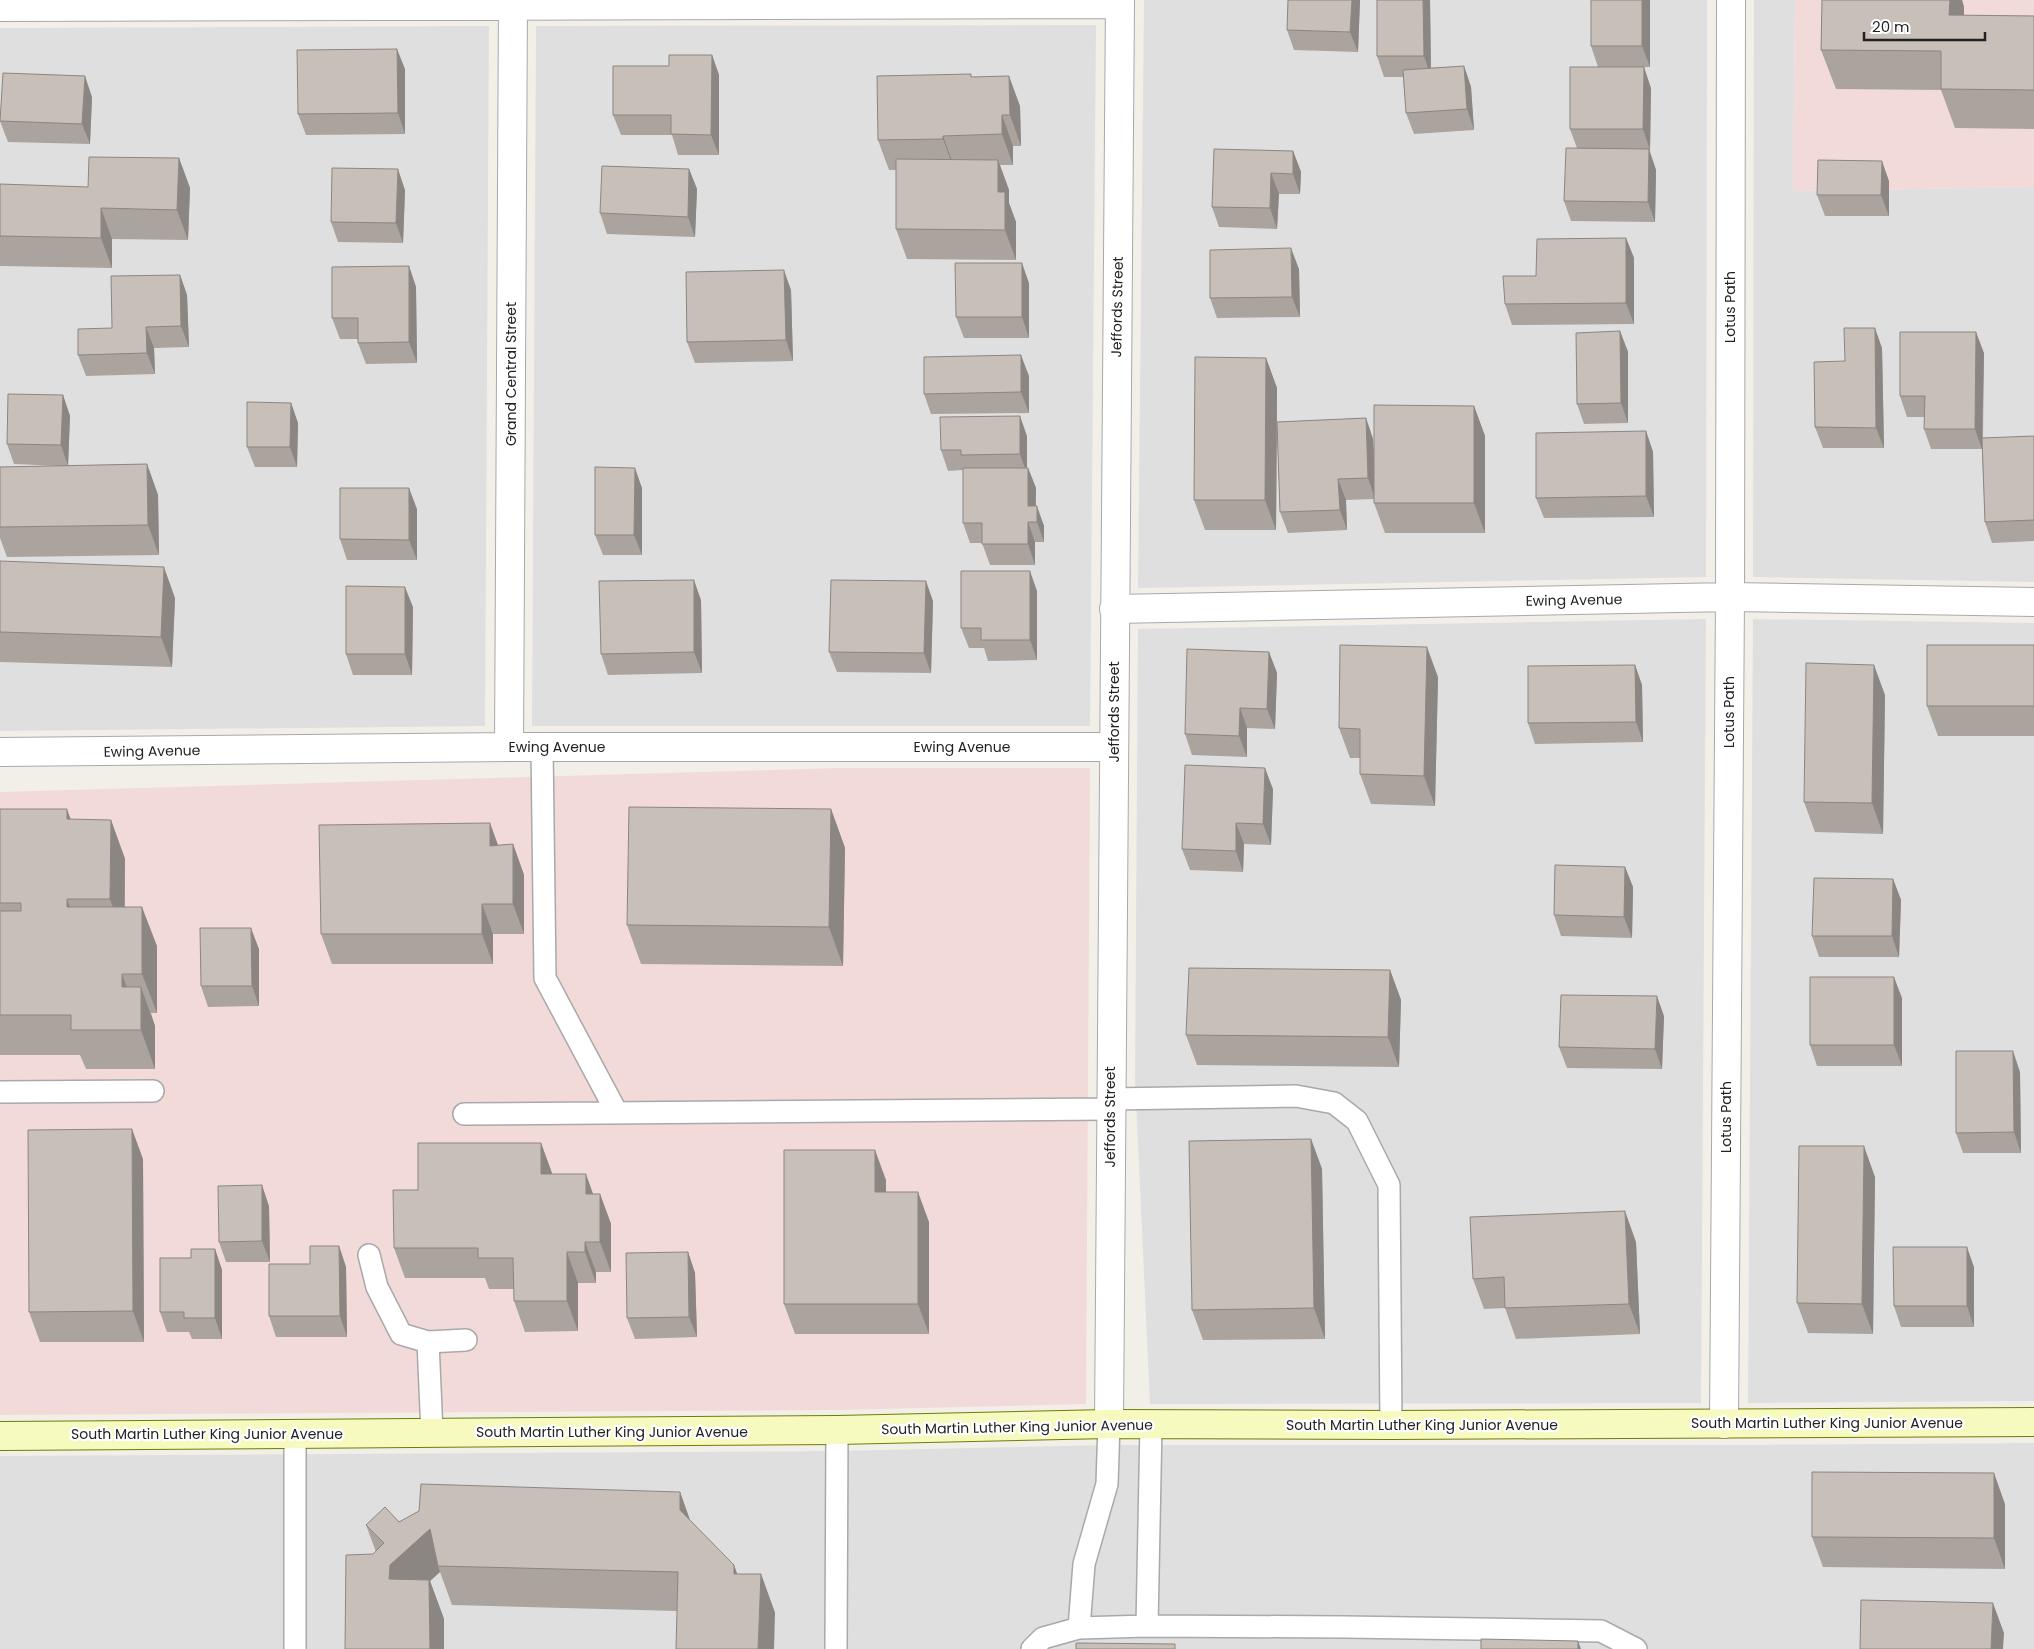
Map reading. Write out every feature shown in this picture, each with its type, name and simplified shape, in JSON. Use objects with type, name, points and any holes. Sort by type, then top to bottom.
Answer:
[{"type":"street","name":"Lotus Path","points":[[1724,1424],[1730,597],[1731,0]]},
{"type":"street","points":[[0,7],[513,2],[1120,2]]},
{"type":"street","name":"Grand Central Street","points":[[509,747],[513,2]]},
{"type":"street","name":"Jeffords Street","points":[[1109,1424],[1120,2]]},
{"type":"street","name":"Ewing Avenue","points":[[1114,609],[1730,597],[2034,602]]},
{"type":"street","name":"Ewing Avenue","points":[[0,752],[509,747],[1114,747]]},
{"type":"street","name":"South Martin Luther King Junior Avenue","points":[[0,1436],[838,1430],[1109,1424],[1391,1425],[2034,1422]]},
{"type":"lane","points":[[542,747],[545,978],[617,1113]]},
{"type":"lane","points":[[0,1092],[153,1092]]},
{"type":"lane","points":[[464,1114],[1110,1104],[1296,1096],[1334,1103],[1357,1121],[1389,1185],[1391,1425]]},
{"type":"lane","points":[[369,1255],[377,1287],[402,1334],[428,1342],[466,1340]]},
{"type":"lane","points":[[428,1342],[432,1433]]},
{"type":"lane","points":[[1079,1628],[1084,1564],[1107,1484],[1109,1424]]},
{"type":"lane","points":[[1147,1626],[1151,1424]]},
{"type":"lane","points":[[836,1649],[838,1430]]},
{"type":"lane","points":[[295,1649],[296,1434]]},
{"type":"lane","points":[[1032,1649],[1043,1638],[1079,1628],[1147,1626],[1602,1631],[1636,1649]]},
{"type":"shaded area","points":[[1144,0],[1707,0],[1706,577],[1138,588]]},
{"type":"shaded area","points":[[1754,0],[1795,0],[1793,191],[2034,187],[2034,582],[1753,577]]},
{"type":"shaded area","points":[[1795,0],[2034,0],[2034,187],[1793,191]]},
{"type":"shaded area","points":[[1096,25],[1090,726],[532,726],[536,26]]},
{"type":"shaded area","points":[[489,26],[485,726],[0,731],[0,28]]},
{"type":"shaded area","points":[[1706,619],[1701,1403],[1150,1404],[1135,1078],[1138,629]]},
{"type":"shaded area","points":[[1753,619],[2034,623],[2034,1401],[1748,1403]]},
{"type":"shaded area","points":[[839,768],[1090,768],[1086,1404],[837,1410],[0,1415],[0,792]]},
{"type":"shaded area","points":[[2034,1443],[2034,1649],[0,1649],[0,1456],[837,1451],[1109,1445]]},
{"type":"building","points":[[1288,0],[1352,0],[1350,32],[1287,30]]},
{"type":"building","points":[[1377,0],[1423,0],[1424,56],[1377,56]]},
{"type":"building","points":[[1591,0],[1642,0],[1642,46],[1591,46]]},
{"type":"building","points":[[1822,0],[1950,0],[1949,15],[2034,16],[2034,90],[1941,89],[1941,51],[1821,50]]},
{"type":"building","points":[[397,49],[398,113],[298,114],[297,50]]},
{"type":"building","points":[[669,55],[712,55],[711,135],[671,134],[671,115],[613,115],[613,66],[669,66]]},
{"type":"building","points":[[1464,66],[1467,109],[1406,113],[1403,70]]},
{"type":"building","points":[[1570,67],[1644,67],[1643,129],[1570,129]]},
{"type":"building","points":[[3,73],[85,76],[82,124],[0,121]]},
{"type":"building","points":[[971,74],[971,77],[1009,76],[1010,115],[1002,115],[1002,134],[943,136],[943,139],[878,140],[877,76]]},
{"type":"building","points":[[1566,148],[1649,149],[1648,202],[1564,201]]},
{"type":"building","points":[[1214,149],[1293,151],[1293,174],[1271,173],[1270,208],[1212,207]]},
{"type":"building","points":[[89,157],[179,158],[177,210],[101,208],[101,238],[0,236],[0,184],[88,187]]},
{"type":"building","points":[[896,159],[998,160],[998,192],[1005,192],[1005,230],[896,229]]},
{"type":"building","points":[[1818,160],[1882,161],[1881,195],[1817,195]]},
{"type":"building","points":[[602,166],[689,169],[688,217],[600,213]]},
{"type":"building","points":[[332,168],[398,169],[396,223],[331,222]]},
{"type":"building","points":[[1626,238],[1626,303],[1505,304],[1503,276],[1536,276],[1537,239]]},
{"type":"building","points":[[1291,248],[1292,297],[1210,298],[1210,250]]},
{"type":"building","points":[[955,263],[1022,263],[1022,317],[956,317]]},
{"type":"building","points":[[409,266],[409,342],[358,343],[358,318],[332,318],[332,267]]},
{"type":"building","points":[[784,270],[786,340],[687,342],[686,272]]},
{"type":"building","points":[[180,275],[181,326],[146,327],[147,353],[78,355],[78,329],[112,328],[111,276]]},
{"type":"building","points":[[1844,328],[1875,328],[1876,428],[1815,427],[1814,362],[1845,361]]},
{"type":"building","points":[[1620,331],[1621,403],[1577,404],[1576,333]]},
{"type":"building","points":[[1900,332],[1976,332],[1975,429],[1924,429],[1925,396],[1900,396]]},
{"type":"building","points":[[1021,355],[1021,392],[924,394],[924,357]]},
{"type":"building","points":[[1195,357],[1266,358],[1265,500],[1194,500]]},
{"type":"building","points":[[8,394],[63,395],[61,445],[7,444]]},
{"type":"building","points":[[247,402],[291,403],[290,447],[247,447]]},
{"type":"building","points":[[1374,405],[1474,406],[1474,503],[1374,503]]},
{"type":"building","points":[[1020,416],[1020,454],[961,455],[961,450],[941,450],[940,417]]},
{"type":"building","points":[[1366,418],[1368,478],[1338,479],[1340,510],[1280,512],[1277,422]]},
{"type":"building","points":[[1646,431],[1646,496],[1536,498],[1536,433]]},
{"type":"building","points":[[2034,436],[2034,520],[1985,522],[1982,438]]},
{"type":"building","points":[[147,464],[148,525],[0,527],[0,467]]},
{"type":"building","points":[[595,467],[635,468],[634,535],[595,535]]},
{"type":"building","points":[[963,468],[1028,468],[1028,506],[1037,506],[1037,522],[1028,522],[1028,544],[982,544],[982,523],[963,523]]},
{"type":"building","points":[[340,488],[409,488],[409,540],[340,539]]},
{"type":"building","points":[[0,561],[164,567],[161,637],[0,632]]},
{"type":"building","points":[[961,571],[1030,571],[1030,640],[981,640],[981,628],[961,628]]},
{"type":"building","points":[[694,580],[694,652],[601,654],[599,581]]},
{"type":"building","points":[[831,580],[926,581],[924,653],[829,652]]},
{"type":"building","points":[[346,586],[405,587],[405,654],[346,654]]},
{"type":"building","points":[[1340,645],[1427,647],[1424,776],[1360,774],[1360,729],[1339,728]]},
{"type":"building","points":[[1927,645],[2034,645],[2034,706],[1927,706]]},
{"type":"building","points":[[1187,649],[1269,652],[1267,709],[1240,708],[1239,736],[1185,734]]},
{"type":"building","points":[[1806,663],[1874,665],[1872,803],[1804,802]]},
{"type":"building","points":[[1635,665],[1636,722],[1528,723],[1528,666]]},
{"type":"building","points":[[1185,765],[1265,768],[1263,824],[1236,823],[1236,851],[1182,849]]},
{"type":"building","points":[[629,807],[831,809],[829,927],[627,925]]},
{"type":"building","points":[[0,809],[67,809],[67,819],[111,820],[110,899],[67,899],[67,907],[142,907],[142,974],[122,974],[122,987],[141,987],[141,1030],[71,1030],[71,1015],[0,1015],[0,911],[21,911],[21,903],[0,903]]},
{"type":"building","points":[[490,823],[490,846],[513,844],[513,904],[482,904],[482,934],[321,934],[319,825]]},
{"type":"building","points":[[1555,865],[1625,867],[1624,917],[1554,915]]},
{"type":"building","points":[[1814,878],[1893,879],[1892,936],[1812,936]]},
{"type":"building","points":[[200,928],[251,928],[252,986],[201,986]]},
{"type":"building","points":[[1189,968],[1390,970],[1388,1037],[1186,1035]]},
{"type":"building","points":[[1810,977],[1894,977],[1894,1045],[1810,1045]]},
{"type":"building","points":[[1561,995],[1657,996],[1655,1049],[1559,1047]]},
{"type":"building","points":[[1956,1051],[2013,1051],[2014,1132],[1956,1133]]},
{"type":"building","points":[[132,1129],[133,1311],[29,1312],[28,1130]]},
{"type":"building","points":[[1311,1139],[1314,1308],[1192,1310],[1189,1141]]},
{"type":"building","points":[[418,1143],[541,1143],[541,1174],[586,1174],[586,1194],[600,1194],[600,1242],[585,1242],[585,1252],[567,1252],[567,1301],[514,1301],[513,1258],[478,1258],[478,1248],[394,1248],[393,1190],[418,1190]]},
{"type":"building","points":[[1799,1146],[1864,1146],[1862,1304],[1797,1303]]},
{"type":"building","points":[[784,1150],[875,1150],[875,1192],[918,1192],[918,1304],[784,1304]]},
{"type":"building","points":[[262,1185],[262,1241],[219,1242],[218,1186]]},
{"type":"building","points":[[1625,1211],[1629,1304],[1505,1308],[1504,1277],[1473,1279],[1470,1217]]},
{"type":"building","points":[[310,1246],[339,1246],[340,1316],[269,1316],[269,1264],[310,1264]]},
{"type":"building","points":[[1893,1247],[1967,1247],[1967,1306],[1894,1306]]},
{"type":"building","points":[[191,1249],[215,1249],[215,1318],[184,1318],[184,1312],[160,1312],[160,1258],[191,1258]]},
{"type":"building","points":[[688,1252],[689,1317],[627,1318],[626,1253]]},
{"type":"building","points":[[1812,1472],[1994,1473],[1994,1538],[1812,1537]]},
{"type":"building","points":[[421,1484],[680,1492],[680,1510],[734,1565],[734,1574],[761,1574],[758,1649],[676,1649],[678,1572],[438,1566],[430,1529],[390,1565],[389,1579],[429,1580],[430,1649],[345,1649],[346,1555],[373,1554],[384,1543],[366,1525],[385,1507],[399,1522],[419,1511]]},
{"type":"building","points":[[1861,1600],[1993,1603],[1991,1649],[1860,1649]]},
{"type":"building","points":[[1481,1639],[1578,1641],[1578,1649],[1481,1649]]},
{"type":"building","points":[[1076,1643],[1175,1644],[1175,1649],[1076,1649]]}]
